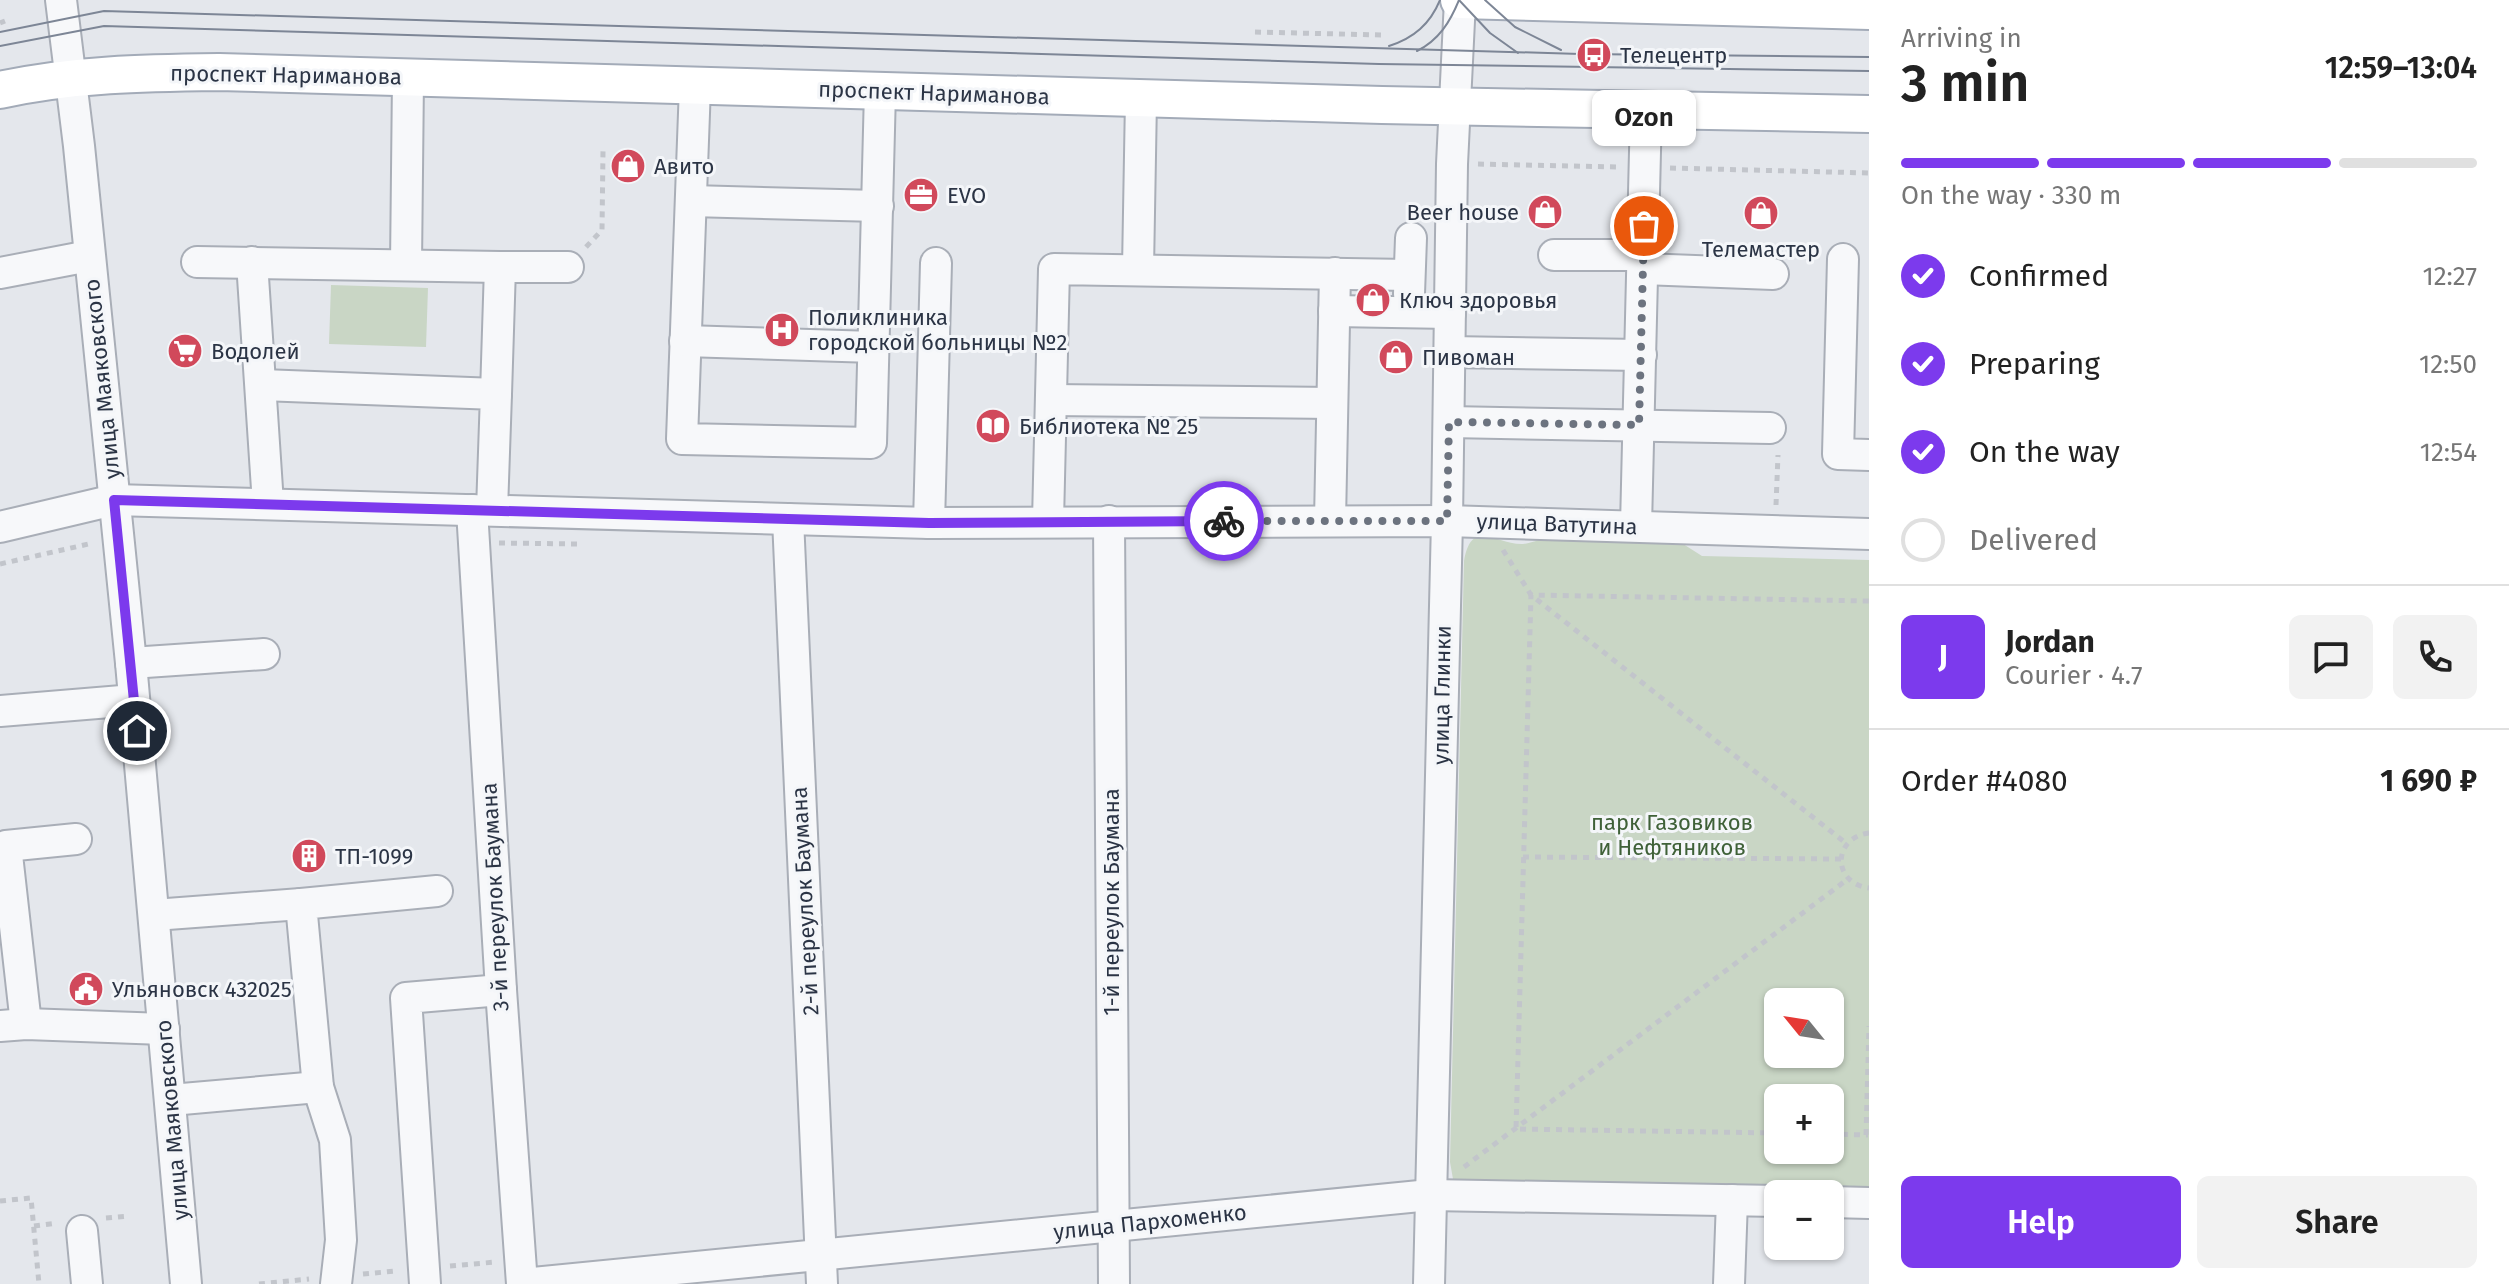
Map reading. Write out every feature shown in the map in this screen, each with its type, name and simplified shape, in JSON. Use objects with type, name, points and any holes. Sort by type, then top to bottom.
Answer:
[{"type":"main road","points":[[1460,0],[1806,5],[1869,11]]},
{"type":"main road","name":"проспект Нариманова","points":[[0,90],[71,77],[219,72],[1141,99],[1869,114]]},
{"type":"street","name":"улица Маяковского","points":[[61,0],[131,663],[186,1284]]},
{"type":"street","name":"улица Глинки","points":[[1429,1284],[1454,106],[1460,0]]},
{"type":"street","points":[[406,265],[408,78]]},
{"type":"street","points":[[695,86],[682,439],[871,443],[880,91]]},
{"type":"street","points":[[1138,269],[1141,99]]},
{"type":"street","points":[[1636,526],[1646,110]]},
{"type":"street","points":[[691,201],[878,206]]},
{"type":"street","points":[[1408,312],[1411,238]]},
{"type":"street","points":[[1554,255],[1773,274]]},
{"type":"street","points":[[0,273],[89,256]]},
{"type":"street","points":[[1843,259],[1838,454],[1869,455]]},
{"type":"street","points":[[197,262],[568,267]]},
{"type":"street","points":[[252,262],[268,504]]},
{"type":"street","points":[[929,523],[936,263]]},
{"type":"street","name":"3-й переулок Баумана","points":[[500,267],[496,394],[482,510],[501,990],[522,1284]]},
{"type":"street","points":[[1048,521],[1054,269],[1409,275]]},
{"type":"street","points":[[1330,521],[1335,273]]},
{"type":"street","points":[[1334,311],[1450,313]]},
{"type":"street","points":[[685,341],[874,347]]},
{"type":"street","points":[[1449,352],[1641,355]]},
{"type":"street","points":[[262,385],[496,394]]},
{"type":"street","points":[[1051,400],[1332,403]]},
{"type":"street","points":[[1449,422],[1770,428]]},
{"type":"street","name":"улица Ватутина","points":[[0,527],[114,500],[929,523],[1447,521],[1869,534]]},
{"type":"street","name":"2-й переулок Баумана","points":[[788,519],[821,1269]]},
{"type":"street","name":"1-й переулок Баумана","points":[[1109,521],[1114,1284]]},
{"type":"street","points":[[131,663],[264,654]]},
{"type":"street","points":[[0,711],[134,700]]},
{"type":"street","points":[[76,839],[6,846],[13,1025],[164,1029]]},
{"type":"street","points":[[154,915],[437,891]]},
{"type":"street","points":[[301,904],[318,1087],[335,1140],[341,1240],[336,1284]]},
{"type":"street","points":[[425,1284],[406,998],[501,990]]},
{"type":"street","points":[[171,1100],[318,1087]]},
{"type":"street","name":"улица Пархоменко","points":[[522,1284],[821,1269],[1112,1226],[1430,1195],[1764,1201]]},
{"type":"street","points":[[1729,1284],[1732,1200]]},
{"type":"street","points":[[1844,1202],[1869,1203]]},
{"type":"street","points":[[82,1231],[87,1284]]},
{"type":"path","points":[[1255,32],[1382,35]]},
{"type":"path","points":[[568,267],[602,230],[603,151]]},
{"type":"path","points":[[1770,428],[1778,429],[1776,506]]},
{"type":"path","points":[[0,564],[67,549]]},
{"type":"path","points":[[1516,1129],[1531,595],[1869,601]]},
{"type":"path","points":[[1869,833],[1849,841],[1841,859],[1848,879],[1859,887],[1869,888]]},
{"type":"path","points":[[1523,857],[1841,859]]},
{"type":"path","points":[[1454,1175],[1848,879]]},
{"type":"path","points":[[1844,1134],[1868,1135],[1869,1026]]},
{"type":"path","points":[[1516,1129],[1764,1133]]},
{"type":"path","points":[[0,1201],[31,1198],[39,1284]]},
{"type":"green space","points":[[331,285],[428,288],[426,347],[329,344]]},
{"type":"green space","name":"парк Газовиков и Нефтяников","points":[[1554,534],[1680,542],[1702,556],[1869,560],[1869,1198],[1844,1195],[1844,1180],[1764,1180],[1764,1192],[1457,1184],[1453,1179],[1450,1162],[1464,561],[1468,547],[1479,536],[1523,544]]},
{"type":"tram line","points":[[1389,46],[1420,29],[1440,0]]},
{"type":"tram line","points":[[1459,0],[1490,33],[1518,53]]},
{"type":"tram line","points":[[1417,51],[1443,30],[1459,0]]},
{"type":"tram line","points":[[1485,0],[1515,27],[1561,50]]},
{"type":"tram line","points":[[0,32],[104,11],[1580,54],[1869,57]]},
{"type":"tram line","points":[[0,46],[104,26],[1379,64],[1869,71]]},
{"type":"way so far","points":[[1224,521],[1447,521],[1449,422],[1639,425],[1644,226]]},
{"type":"place","name":"Телецентр","points":[[1594,55]]},
{"type":"place","name":"Авито","points":[[628,166]]},
{"type":"place","name":"EVO","points":[[921,195]]},
{"type":"place","name":"Beer house","points":[[1545,212]]},
{"type":"place","name":"Телемастер","points":[[1761,213]]},
{"type":"place","name":"Ozon","points":[[1644,226]]},
{"type":"place","name":"Ключ здоровья","points":[[1373,300]]},
{"type":"place","name":"Поликлиника городской больницы №2","points":[[782,330]]},
{"type":"place","name":"Водолей","points":[[185,351]]},
{"type":"place","name":"Пивоман","points":[[1396,357]]},
{"type":"place","name":"Библиотека № 25","points":[[993,426]]},
{"type":"place","name":"ТП-1099","points":[[309,856]]},
{"type":"place","name":"Ульяновск 432025","points":[[86,989]]},
{"type":"route","points":[[137,731],[114,500],[929,523],[1224,521]]}]
